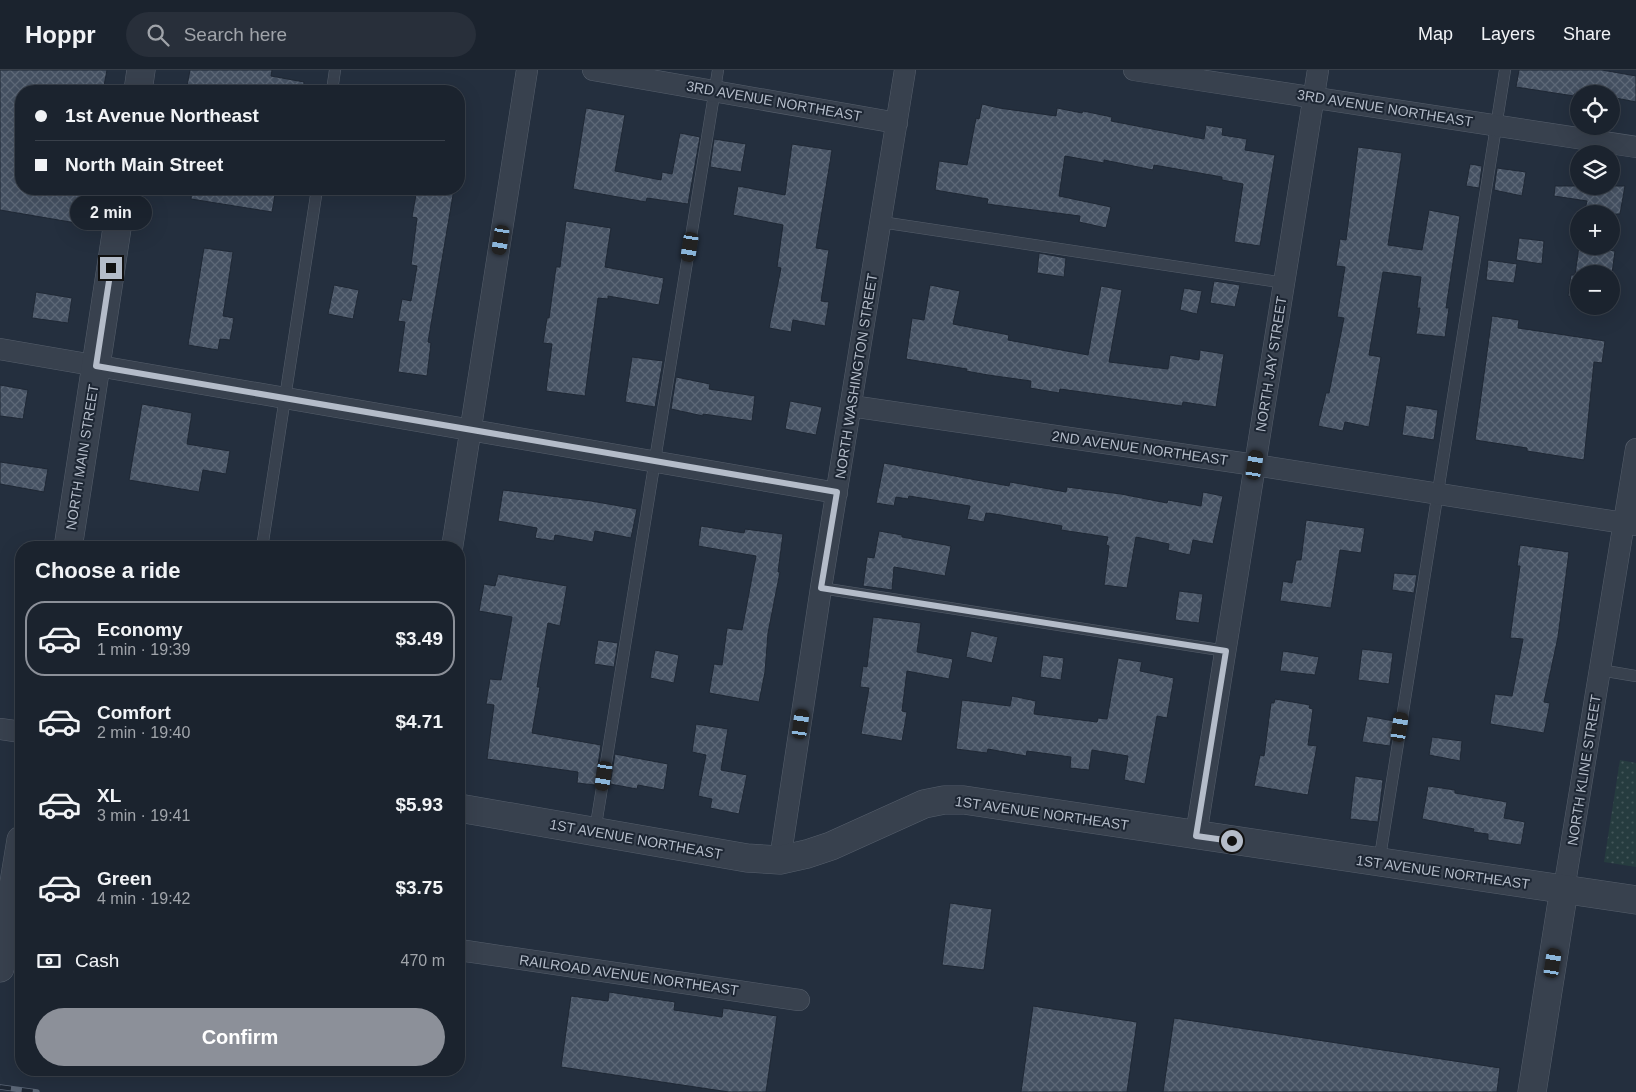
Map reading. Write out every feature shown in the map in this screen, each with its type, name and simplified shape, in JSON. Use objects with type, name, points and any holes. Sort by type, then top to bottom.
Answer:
[{"type":"street","points":[[139,85],[141,70]]},
{"type":"street","points":[[453,541],[527,70]]},
{"type":"street","name":"3RD AVENUE NORTHEAST","points":[[593,70],[897,123]]},
{"type":"street","name":"NORTH WASHINGTON STREET","points":[[780,860],[821,588],[905,70]]},
{"type":"street","name":"3RD AVENUE NORTHEAST","points":[[1134,70],[1636,147]]},
{"type":"street","name":"NORTH JAY STREET","points":[[1196,836],[1318,70]]},
{"type":"street","name":"NORTH MAIN STREET","points":[[69,541],[122,195]]},
{"type":"street","points":[[0,349],[837,492]]},
{"type":"street","name":"2ND AVENUE NORTHEAST","points":[[851,406],[1255,465],[1630,524]]},
{"type":"street","name":"NORTH KLINE STREET","points":[[1532,1092],[1600,670],[1630,524],[1636,449]]},
{"type":"street","points":[[0,728],[15,731]]},
{"type":"street","name":"1ST AVENUE NORTHEAST","points":[[465,809],[747,858],[780,860],[832,846],[924,804],[944,800],[964,800],[1636,900]]},
{"type":"street","points":[[0,968],[15,867]]},
{"type":"street","name":"RAILROAD AVENUE NORTHEAST","points":[[465,951],[799,1000]]},
{"type":"lane","points":[[333,85],[335,70]]},
{"type":"lane","points":[[595,831],[718,70]]},
{"type":"lane","points":[[1379,863],[1506,70]]},
{"type":"lane","points":[[263,541],[316,195]]},
{"type":"lane","points":[[881,222],[1285,283]]},
{"type":"lane","points":[[821,588],[1226,651]]},
{"type":"lane","points":[[1600,670],[1636,676]]},
{"type":"green space","points":[[1620,760],[1636,763],[1636,867],[1604,862]]},
{"type":"building","points":[[0,70],[107,70],[104,85],[15,85],[15,195],[86,195],[82,224],[0,210]]},
{"type":"building","points":[[190,70],[272,70],[271,76],[304,82],[304,85],[187,85]]},
{"type":"building","points":[[1519,70],[1602,70],[1636,76],[1636,102],[1620,99],[1620,85],[1570,85],[1570,95],[1516,87]]},
{"type":"building","points":[[982,104],[1056,116],[1057,108],[1082,113],[1083,111],[1112,117],[1111,121],[1204,139],[1206,125],[1223,128],[1222,135],[1247,139],[1245,150],[1275,155],[1260,246],[1234,242],[1243,184],[1222,180],[1222,177],[1154,165],[1153,170],[1104,160],[1104,163],[1065,156],[1059,196],[1111,207],[1106,228],[1079,222],[1080,216],[987,204],[988,199],[935,190],[939,161],[967,165],[976,118],[979,119]]},
{"type":"building","points":[[586,108],[625,115],[615,171],[661,180],[662,172],[672,174],[680,133],[700,137],[688,204],[647,198],[646,202],[573,189]]},
{"type":"building","points":[[714,139],[746,144],[741,172],[710,167]]},
{"type":"building","points":[[792,144],[832,150],[816,248],[829,250],[821,301],[829,302],[825,326],[793,320],[791,332],[769,328],[781,268],[777,267],[783,225],[733,215],[738,186],[785,195]]},
{"type":"building","points":[[1358,147],[1402,153],[1388,245],[1422,250],[1429,210],[1460,216],[1446,308],[1449,308],[1445,337],[1416,334],[1420,308],[1417,308],[1421,277],[1383,272],[1369,355],[1381,357],[1369,427],[1345,422],[1343,431],[1318,426],[1326,393],[1329,393],[1344,318],[1337,317],[1345,267],[1336,266],[1340,239],[1346,240]]},
{"type":"building","points":[[1470,164],[1482,166],[1479,188],[1466,186]]},
{"type":"building","points":[[1497,168],[1526,172],[1522,196],[1494,190]]},
{"type":"building","points":[[1555,186],[1570,186],[1570,195],[1620,195],[1620,186],[1625,186],[1620,214],[1620,205],[1586,205],[1587,201],[1554,196]]},
{"type":"building","points":[[191,195],[275,195],[272,212],[191,199]]},
{"type":"building","points":[[416,195],[453,195],[428,342],[431,343],[427,376],[398,372],[405,322],[398,321],[402,299],[411,301],[417,266],[411,265],[417,218],[412,217]]},
{"type":"building","points":[[566,221],[611,228],[605,267],[664,278],[659,305],[608,296],[608,299],[598,298],[585,396],[546,391],[552,344],[543,343],[547,318],[549,318],[556,267],[560,267]]},
{"type":"building","points":[[1519,238],[1544,241],[1542,264],[1516,260]]},
{"type":"building","points":[[204,248],[233,252],[223,316],[234,318],[230,340],[220,339],[218,350],[188,345]]},
{"type":"building","points":[[1039,253],[1066,258],[1064,277],[1037,273]]},
{"type":"building","points":[[1578,255],[1614,255],[1613,265],[1576,265]]},
{"type":"building","points":[[1488,260],[1517,264],[1514,283],[1486,280]]},
{"type":"building","points":[[1214,281],[1240,285],[1235,307],[1210,303]]},
{"type":"building","points":[[334,285],[359,290],[353,319],[328,314]]},
{"type":"building","points":[[930,285],[960,291],[953,324],[1009,335],[1008,340],[1088,355],[1101,286],[1122,290],[1109,362],[1168,369],[1170,355],[1199,360],[1200,350],[1224,354],[1216,407],[1183,402],[1182,406],[1060,389],[1059,393],[1030,388],[1031,381],[988,375],[966,371],[967,369],[906,359],[912,318],[924,320]]},
{"type":"building","points":[[1184,288],[1202,291],[1197,314],[1180,310]]},
{"type":"building","points":[[36,292],[72,298],[68,323],[32,318]]},
{"type":"building","points":[[1492,316],[1519,320],[1518,328],[1605,341],[1602,363],[1594,362],[1584,460],[1527,451],[1527,448],[1475,440]]},
{"type":"building","points":[[632,357],[663,361],[655,407],[625,402]]},
{"type":"building","points":[[676,377],[710,384],[709,389],[755,396],[752,421],[703,414],[703,416],[671,409]]},
{"type":"building","points":[[0,385],[28,390],[23,419],[0,416]]},
{"type":"building","points":[[790,401],[822,407],[816,435],[785,429]]},
{"type":"building","points":[[142,404],[192,413],[187,444],[230,451],[226,474],[203,470],[199,492],[129,480]]},
{"type":"building","points":[[1406,405],[1438,410],[1434,440],[1402,435]]},
{"type":"building","points":[[0,462],[48,469],[44,492],[0,484]]},
{"type":"building","points":[[884,463],[1009,486],[1010,482],[1066,492],[1067,487],[1121,494],[1167,503],[1168,500],[1201,506],[1203,492],[1223,496],[1213,544],[1193,540],[1190,555],[1168,550],[1169,544],[1136,537],[1127,588],[1104,585],[1109,546],[1106,545],[1108,537],[1061,530],[1062,526],[995,514],[986,513],[984,522],[967,519],[970,506],[909,496],[908,499],[896,497],[894,506],[876,503]]},
{"type":"building","points":[[503,490],[637,509],[631,538],[595,531],[593,542],[555,535],[554,541],[535,538],[537,528],[498,521]]},
{"type":"building","points":[[1306,520],[1365,528],[1361,553],[1340,550],[1331,608],[1280,601],[1283,581],[1292,583],[1296,560],[1301,560]]},
{"type":"building","points":[[701,526],[744,533],[745,529],[783,534],[778,572],[780,572],[768,633],[765,672],[759,702],[709,693],[714,664],[722,665],[727,628],[742,630],[756,556],[698,546]]},
{"type":"building","points":[[879,531],[951,546],[945,576],[894,567],[892,590],[863,586],[867,557],[874,558]]},
{"type":"building","points":[[1520,545],[1569,552],[1558,637],[1544,702],[1550,703],[1544,733],[1490,724],[1495,694],[1512,696],[1523,639],[1510,638],[1520,566],[1517,566]]},
{"type":"building","points":[[1394,573],[1417,575],[1414,593],[1392,590]]},
{"type":"building","points":[[498,574],[567,586],[560,626],[548,623],[537,687],[540,687],[532,733],[601,745],[595,785],[577,783],[578,772],[487,759],[494,705],[486,704],[490,679],[501,680],[512,617],[479,611],[484,584],[495,586]]},
{"type":"building","points":[[1179,591],[1203,594],[1199,623],[1175,620]]},
{"type":"building","points":[[873,617],[921,623],[917,652],[953,659],[949,679],[907,671],[902,711],[907,712],[902,741],[861,734],[869,688],[860,687],[863,666],[867,667]]},
{"type":"building","points":[[971,631],[998,637],[992,663],[966,657]]},
{"type":"building","points":[[598,640],[618,643],[614,667],[594,664]]},
{"type":"building","points":[[1362,649],[1393,653],[1389,684],[1358,680]]},
{"type":"building","points":[[655,650],[679,655],[674,683],[650,678]]},
{"type":"building","points":[[1283,651],[1319,657],[1315,675],[1280,671]]},
{"type":"building","points":[[1043,655],[1064,658],[1061,680],[1040,677]]},
{"type":"building","points":[[1118,658],[1142,662],[1140,671],[1174,678],[1167,718],[1157,716],[1145,784],[1124,780],[1128,756],[1092,750],[1089,770],[1070,768],[1071,757],[1027,751],[1026,756],[988,749],[987,753],[956,749],[962,700],[1010,706],[1012,696],[1036,701],[1034,714],[1097,722],[1098,718],[1107,719]]},
{"type":"building","points":[[1275,699],[1310,705],[1309,708],[1313,709],[1308,745],[1317,746],[1308,795],[1254,786],[1260,755],[1264,756],[1271,703],[1274,703]]},
{"type":"building","points":[[1367,716],[1394,721],[1390,746],[1362,742]]},
{"type":"building","points":[[696,724],[728,729],[721,770],[747,775],[739,814],[710,808],[712,799],[698,796],[706,755],[692,752]]},
{"type":"building","points":[[1432,737],[1462,741],[1460,761],[1429,755]]},
{"type":"building","points":[[615,754],[668,764],[664,790],[638,785],[637,789],[610,784]]},
{"type":"building","points":[[1355,776],[1383,780],[1378,822],[1350,819]]},
{"type":"building","points":[[1428,786],[1455,790],[1455,793],[1507,802],[1504,818],[1525,822],[1521,845],[1488,840],[1488,834],[1473,832],[1474,829],[1422,819]]},
{"type":"building","points":[[950,903],[992,909],[984,970],[942,965]]},
{"type":"building","points":[[609,992],[675,1002],[674,1010],[722,1017],[723,1008],[777,1016],[766,1092],[729,1092],[561,1067],[571,996],[608,1001]]},
{"type":"building","points":[[1033,1006],[1137,1022],[1127,1092],[1021,1092]]},
{"type":"building","points":[[1174,1018],[1500,1068],[1497,1092],[1163,1092]]},
{"type":"railway","points":[[0,1087],[37,1092]]},
{"type":"route","points":[[111,268],[96,366],[837,492],[821,588],[1226,651],[1196,836],[1232,841]]}]
